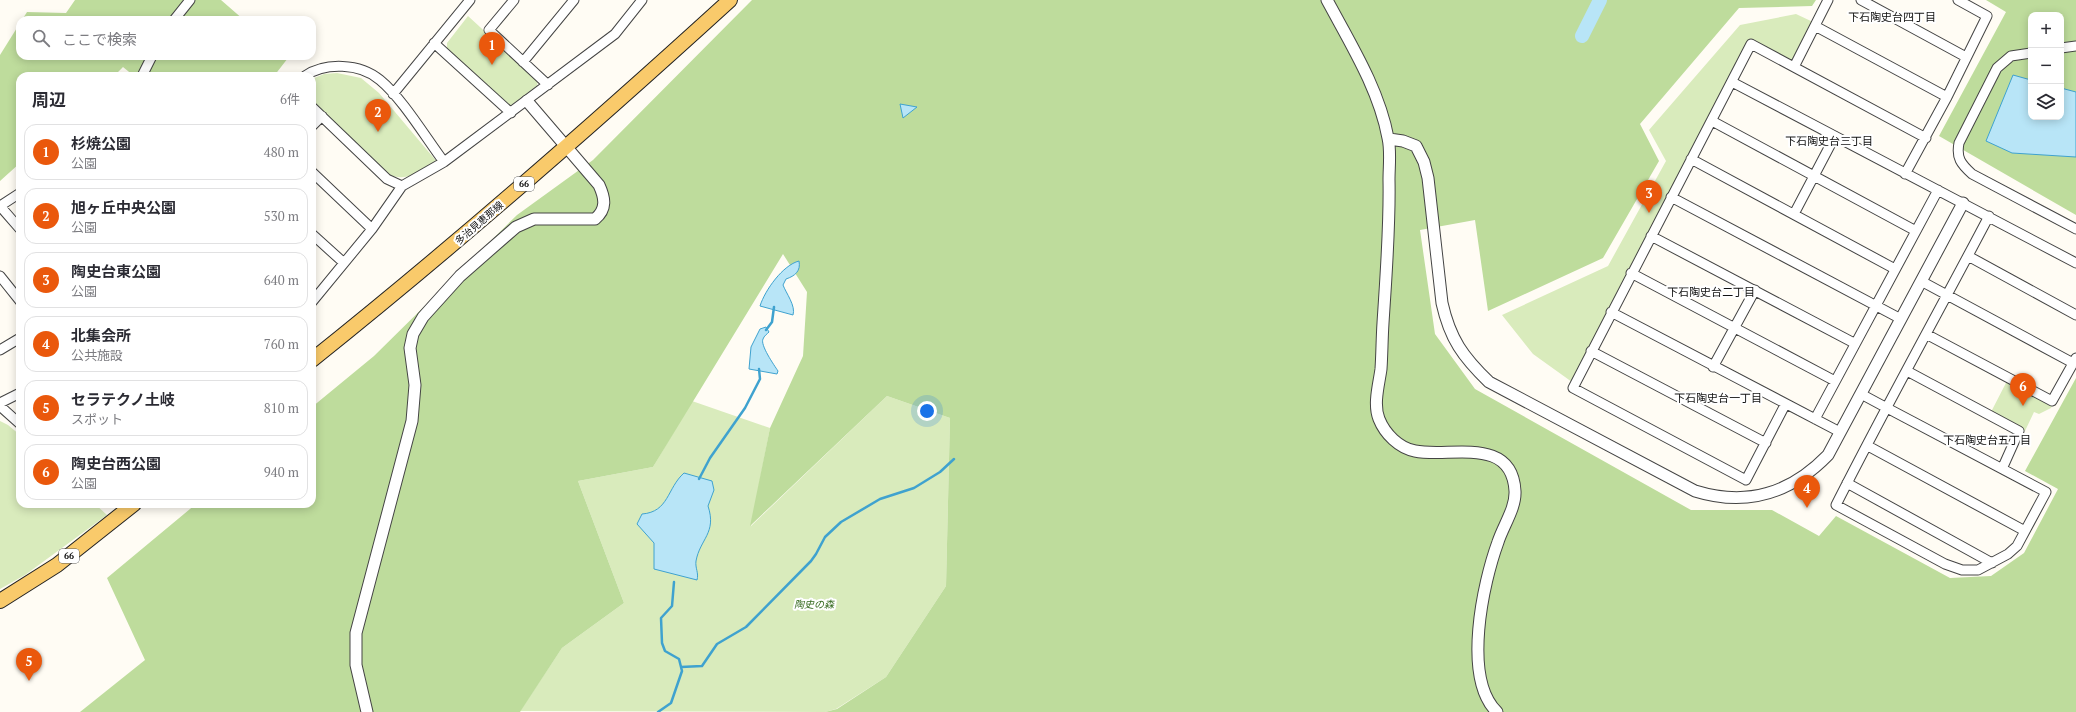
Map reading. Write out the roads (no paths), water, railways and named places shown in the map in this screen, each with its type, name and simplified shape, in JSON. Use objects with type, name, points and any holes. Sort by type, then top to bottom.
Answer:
[{"type":"main road","name":"多治見恵那線","points":[[316,357],[483,220],[623,98],[730,0]]},
{"type":"main road","name":"66","points":[[0,601],[57,565],[129,508]]},
{"type":"street","points":[[177,16],[190,0]]},
{"type":"street","points":[[393,94],[470,0]]},
{"type":"street","points":[[514,0],[489,30],[548,85]]},
{"type":"street","points":[[523,62],[574,0]]},
{"type":"street","points":[[1327,0],[1378,102],[1389,139],[1389,207],[1381,368],[1376,402],[1378,418],[1386,432],[1395,442],[1414,451],[1474,452],[1493,456],[1506,466],[1513,478],[1515,494],[1512,508],[1490,566],[1477,649],[1479,676],[1486,694],[1497,712]]},
{"type":"street","points":[[1794,66],[1828,0]]},
{"type":"street","points":[[1861,0],[1966,57]]},
{"type":"street","points":[[1905,174],[1926,138],[1987,16],[1958,0]]},
{"type":"street","points":[[316,297],[372,229],[402,186],[444,162],[615,34],[640,1]]},
{"type":"street","points":[[1815,26],[1946,97]]},
{"type":"street","points":[[434,43],[511,113]]},
{"type":"street","points":[[1785,405],[1746,480],[1573,388],[1631,273],[1752,44],[1926,138]]},
{"type":"street","points":[[2064,48],[2076,46]]},
{"type":"street","points":[[2028,53],[2011,56],[1997,68],[1959,143],[1957,155],[1961,164],[1972,174],[2076,229]]},
{"type":"street","points":[[144,72],[150,60]]},
{"type":"street","points":[[312,72],[323,67],[354,68],[379,79],[393,94],[444,162]]},
{"type":"street","points":[[1732,82],[2076,263]]},
{"type":"street","points":[[367,712],[356,665],[356,633],[412,421],[415,392],[410,348],[413,334],[423,317],[460,276],[516,227],[534,219],[595,219],[601,214],[604,205],[604,195],[599,185],[527,101]]},
{"type":"street","points":[[316,111],[387,179],[402,186]]},
{"type":"street","points":[[316,122],[322,116]]},
{"type":"street","points":[[1712,121],[1916,230]]},
{"type":"street","points":[[1794,214],[1835,136]]},
{"type":"street","points":[[1389,139],[1403,141],[1416,146],[1424,162],[1428,178],[1442,303],[1446,322],[1456,346],[1469,363],[1489,382],[1695,491],[1715,497],[1749,498],[1779,490],[1814,470],[1828,455],[1963,203]]},
{"type":"street","points":[[1691,159],[1895,268]]},
{"type":"street","points":[[316,176],[372,229]]},
{"type":"street","points":[[1815,419],[1854,343],[1938,190]]},
{"type":"street","points":[[16,196],[0,206],[16,224]]},
{"type":"street","points":[[1671,197],[1901,319]]},
{"type":"street","points":[[1861,394],[1887,408],[2002,469],[2046,492],[2017,546],[2008,554],[1978,570],[1962,570],[1945,564],[1836,505],[1868,446],[1887,408],[1989,216]]},
{"type":"street","points":[[1651,236],[1854,343]]},
{"type":"street","points":[[316,238],[344,263]]},
{"type":"street","points":[[1968,256],[2076,315]]},
{"type":"street","points":[[1631,273],[1835,381]]},
{"type":"street","points":[[0,276],[16,295]]},
{"type":"street","points":[[1921,281],[2074,360],[2052,401],[1926,334]]},
{"type":"street","points":[[1713,367],[1755,290]]},
{"type":"street","points":[[1612,312],[1785,405],[1840,432]]},
{"type":"street","points":[[0,350],[16,340]]},
{"type":"street","points":[[1592,351],[1766,443]]},
{"type":"street","points":[[1907,371],[2019,431],[2002,469]]},
{"type":"street","points":[[0,403],[16,395]]},
{"type":"street","points":[[0,406],[16,420]]},
{"type":"street","points":[[1868,446],[2025,531]]},
{"type":"street","points":[[1847,483],[1992,563]]},
{"type":"water","points":[[2013,75],[2028,79],[2028,120],[2064,120],[2064,89],[2076,92],[2076,157],[2012,153],[1986,141]]},
{"type":"water","points":[[900,104],[917,107],[903,118]]},
{"type":"water","points":[[799,261],[797,273],[786,279],[783,285],[792,304],[794,311],[793,315],[760,306],[775,279],[787,267]]},
{"type":"water","points":[[766,327],[769,332],[763,339],[763,342],[768,355],[778,371],[777,374],[749,369],[751,347],[760,329]]},
{"type":"water","points":[[684,473],[712,481],[714,490],[708,506],[710,515],[709,529],[696,561],[698,575],[697,580],[654,569],[654,543],[637,524],[642,514],[658,509],[663,504],[678,479]]},
{"type":"waterway","points":[[1582,36],[1600,0]]},
{"type":"waterway","points":[[766,330],[772,322],[774,307]]},
{"type":"waterway","points":[[699,479],[710,458],[745,408],[760,379],[759,369]]},
{"type":"waterway","points":[[681,667],[702,666],[717,644],[746,627],[811,561],[825,537],[841,522],[880,499],[914,488],[940,472],[954,459]]},
{"type":"waterway","points":[[658,712],[671,703],[682,671],[679,659],[665,651],[662,643],[661,618],[672,606],[674,582]]},
{"type":"place","name":"杉焼公園","points":[[492,65]]},
{"type":"place","name":"旭ヶ丘中央公園","points":[[378,132]]},
{"type":"place","name":"陶史台東公園","points":[[1649,213]]},
{"type":"place","name":"陶史台西公園","points":[[2023,406]]},
{"type":"place","name":"北集会所","points":[[1807,508]]},
{"type":"place","name":"セラテクノ土岐","points":[[29,681]]},
{"type":"district","name":"下石陶史台四丁目","points":[[1892,17]]},
{"type":"district","name":"下石陶史台三丁目","points":[[1829,141]]},
{"type":"district","name":"下石陶史台二丁目","points":[[1711,292]]},
{"type":"district","name":"下石陶史台一丁目","points":[[1718,398]]},
{"type":"district","name":"下石陶史台五丁目","points":[[1987,440]]},
{"type":"park label","name":"陶史の森","points":[[814,604]]}]
